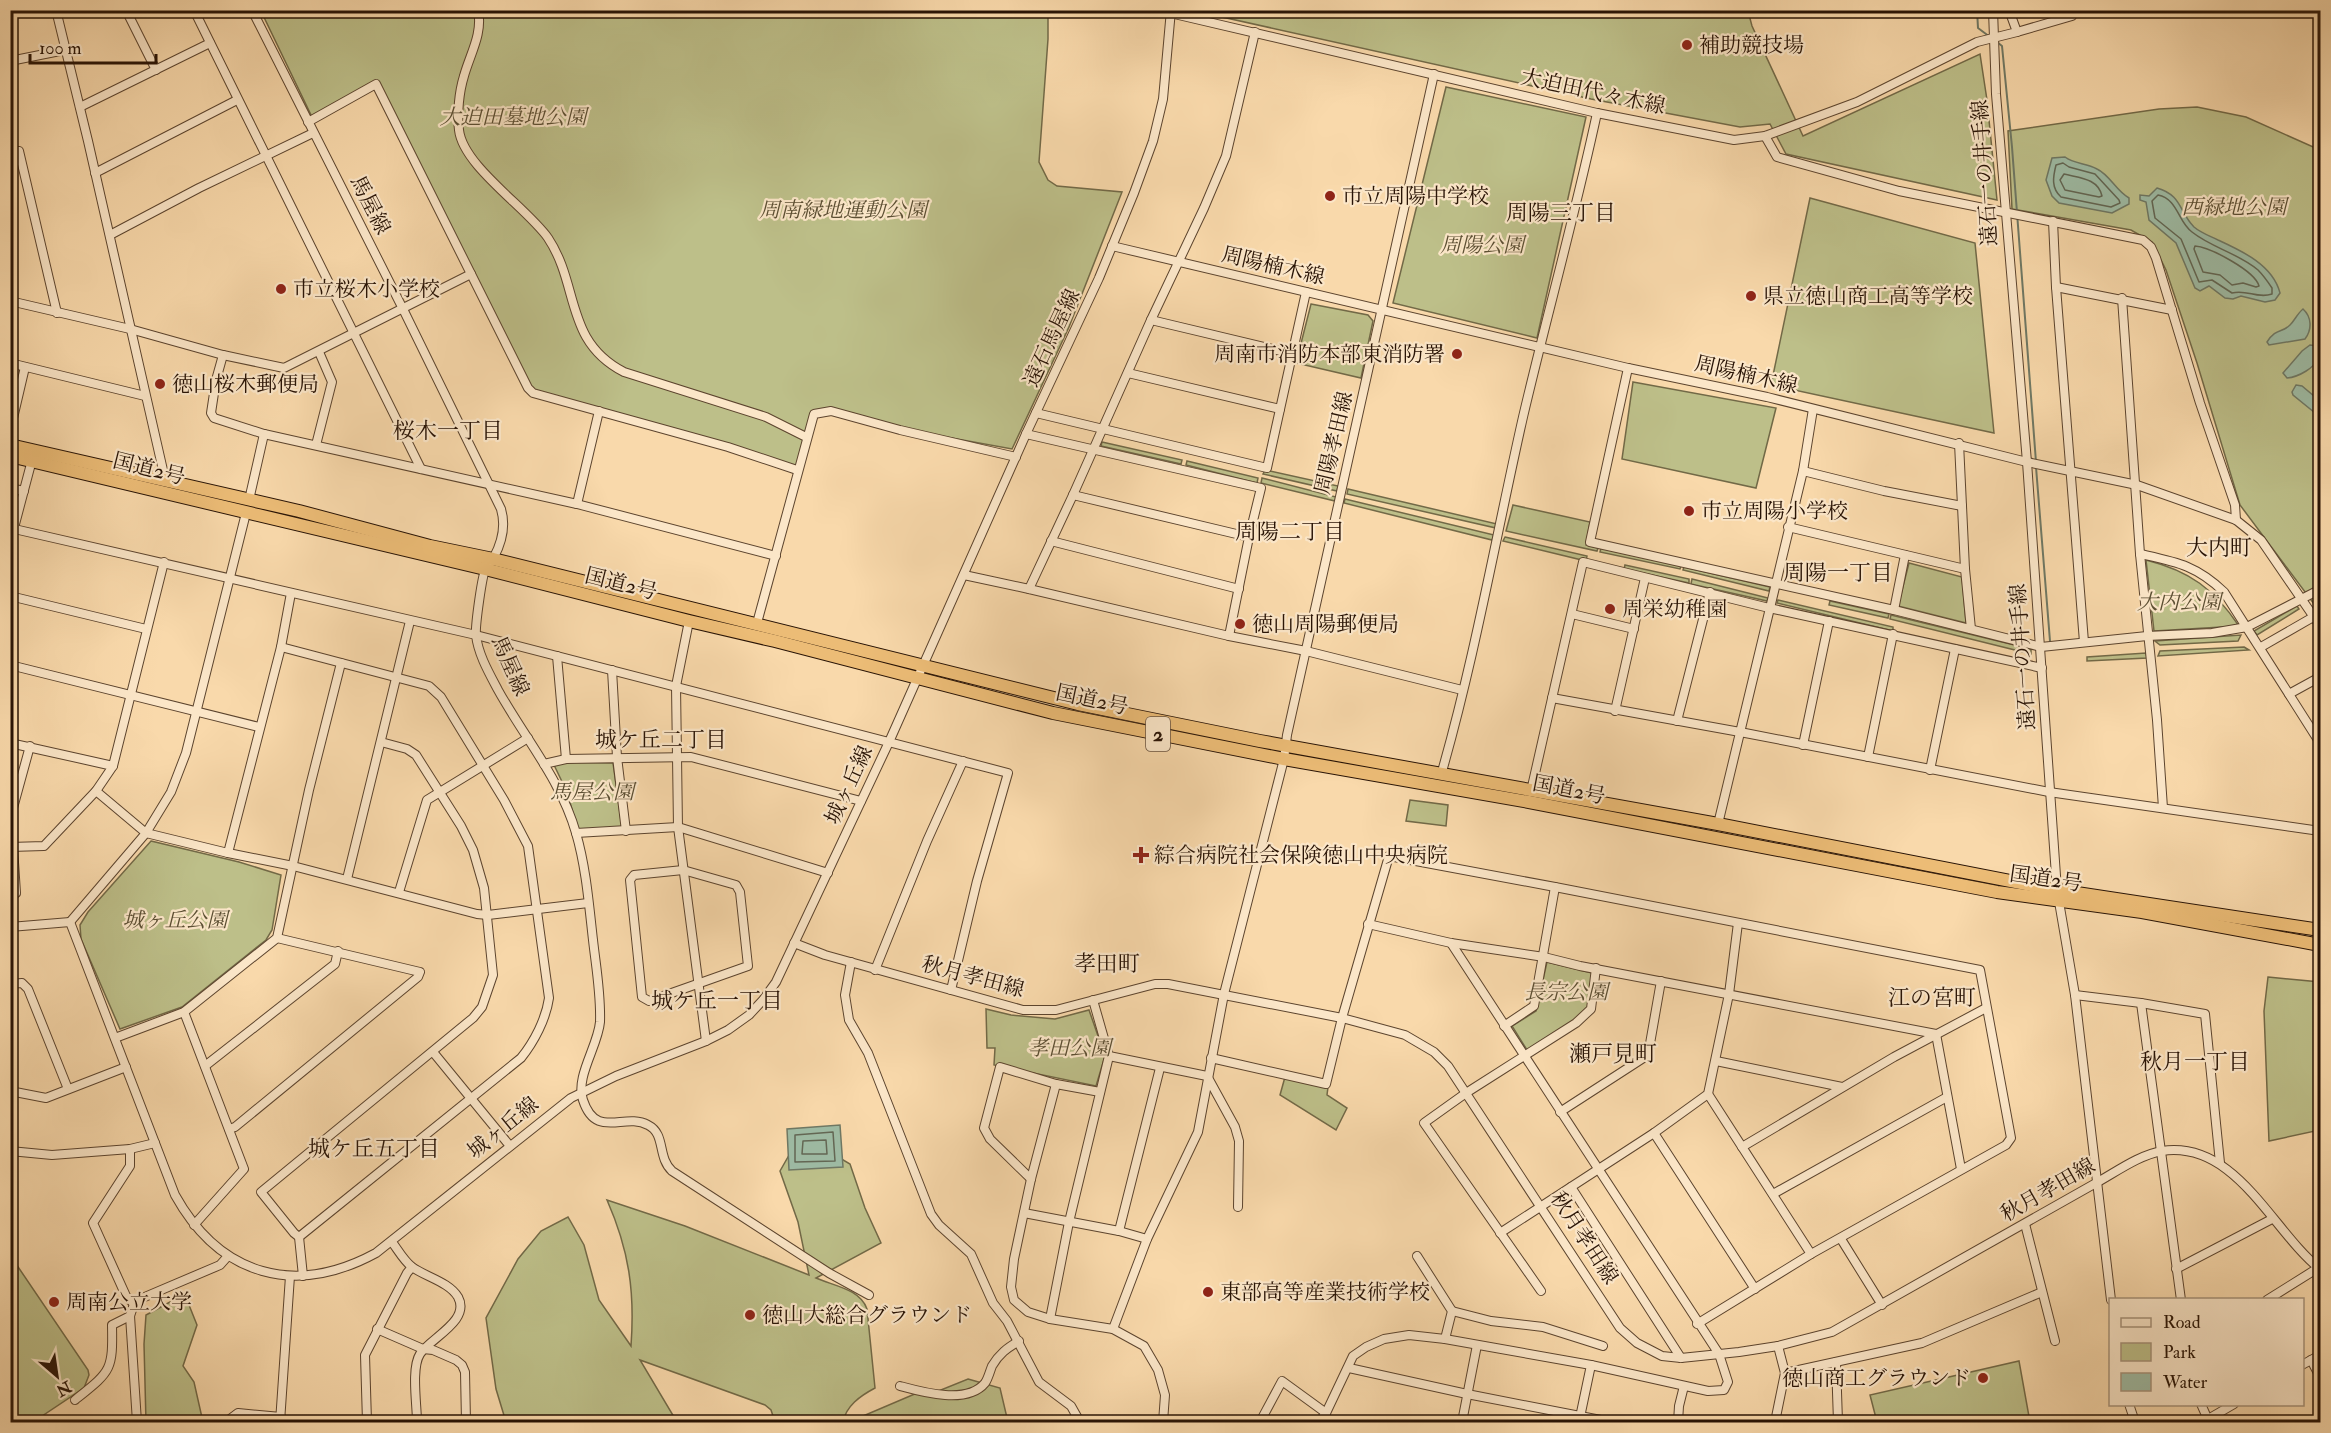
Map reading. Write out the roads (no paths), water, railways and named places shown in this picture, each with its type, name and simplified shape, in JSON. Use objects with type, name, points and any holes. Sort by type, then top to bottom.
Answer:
[{"type":"highway","name":"国道2号","points":[[10,445],[299,511],[689,621],[919,672],[1078,704],[1285,752],[1552,807],[1997,892],[2059,896],[2320,930]]},
{"type":"highway","name":"国道2号","points":[[10,456],[246,513],[757,623],[919,672]]},
{"type":"highway","name":"国道2号","points":[[1285,752],[1441,775],[1718,824],[2059,896],[2320,945]]},
{"type":"street","points":[[56,10],[165,479]]},
{"type":"street","points":[[126,10],[156,70]]},
{"type":"street","points":[[194,10],[237,100],[356,333],[421,469]]},
{"type":"street","name":"馬屋線","points":[[252,10],[403,309],[503,518],[501,540],[489,564],[476,635],[485,667],[563,796],[576,833],[600,997],[600,1024],[583,1075],[582,1091]]},
{"type":"street","points":[[478,10],[480,21],[478,36],[461,89],[459,122],[461,140],[471,158],[549,240],[559,260],[581,326],[594,351],[624,372],[766,417],[806,437]]},
{"type":"street","name":"遠石一の井手線","points":[[1993,10],[1996,94],[2028,462],[2049,792],[2059,896],[2074,994],[2111,1298]]},
{"type":"street","points":[[2009,10],[2017,32]]},
{"type":"street","name":"大迫田代々木線","points":[[1171,12],[1598,113],[1734,140],[1765,136],[1857,102],[1977,42],[2072,16]]},
{"type":"street","name":"遠石馬屋線","points":[[919,672],[1112,246],[1153,141],[1163,99],[1171,12]]},
{"type":"street","points":[[1029,589],[1226,156],[1256,32]]},
{"type":"street","points":[[80,107],[210,43]]},
{"type":"street","points":[[10,61],[65,50]]},
{"type":"street","name":"周陽孝田線","points":[[1113,1329],[1147,1239],[1198,1132],[1224,994],[1285,752],[1434,74]]},
{"type":"street","points":[[308,122],[376,84],[528,388],[533,393],[728,447],[797,470]]},
{"type":"street","points":[[95,173],[237,100]]},
{"type":"street","points":[[1441,775],[1540,346],[1598,113]]},
{"type":"street","points":[[110,236],[199,188],[313,133]]},
{"type":"street","points":[[1765,136],[1778,157],[1899,191],[2143,240],[2151,247],[2172,310],[2200,403],[2235,505],[2236,520]]},
{"type":"street","points":[[10,153],[19,151],[57,313]]},
{"type":"street","points":[[2053,221],[2056,287],[2084,642]]},
{"type":"street","name":"周陽楠木線","points":[[1112,246],[1628,368],[1767,397],[2028,462],[2137,485],[2236,520],[2261,540],[2303,598],[2320,626]]},
{"type":"street","points":[[10,302],[130,329],[223,355],[284,368],[471,274]]},
{"type":"street","points":[[2056,287],[2122,298],[2172,310]]},
{"type":"street","points":[[1036,413],[1267,468],[1306,292]]},
{"type":"street","points":[[2122,298],[2137,485],[2140,554],[2157,720],[2163,808]]},
{"type":"street","points":[[1151,320],[1293,354]]},
{"type":"street","points":[[316,445],[332,382],[319,352]]},
{"type":"street","points":[[223,355],[211,413],[214,418],[264,434],[577,504],[776,556]]},
{"type":"street","points":[[10,363],[145,396]]},
{"type":"street","points":[[10,430],[25,367]]},
{"type":"street","points":[[1628,368],[1590,542],[1894,610],[2041,647],[2147,636],[2212,633],[2247,627],[2317,591],[2320,596]]},
{"type":"street","points":[[1128,373],[1280,409]]},
{"type":"street","points":[[1718,824],[1803,471],[1813,409]]},
{"type":"street","points":[[577,504],[599,411]]},
{"type":"street","points":[[757,623],[814,414],[831,411],[1016,457]]},
{"type":"street","points":[[249,500],[264,434]]},
{"type":"street","points":[[1026,434],[1261,488],[1229,636]]},
{"type":"street","points":[[1959,443],[1965,569],[1971,629]]},
{"type":"street","points":[[10,543],[12,528],[32,460]]},
{"type":"street","points":[[1803,471],[1884,491],[1962,506]]},
{"type":"street","points":[[10,488],[24,491]]},
{"type":"street","points":[[1073,495],[1249,537]]},
{"type":"street","points":[[10,927],[70,922],[146,833],[171,792],[186,753],[246,513]]},
{"type":"street","points":[[1788,527],[1965,569]]},
{"type":"street","points":[[12,528],[476,635],[1008,773],[977,881],[951,990]]},
{"type":"street","points":[[1051,541],[1239,589]]},
{"type":"street","points":[[2140,554],[2184,564],[2209,578],[2224,592],[2320,743]]},
{"type":"street","points":[[1894,610],[1905,555]]},
{"type":"street","points":[[10,894],[16,893],[12,847],[44,846],[96,791],[113,766],[164,562]]},
{"type":"street","points":[[1531,790],[1583,562],[1770,608],[2042,669]]},
{"type":"street","points":[[964,575],[1229,636],[1306,651],[1462,690]]},
{"type":"street","points":[[1615,711],[1645,578]]},
{"type":"street","points":[[1677,721],[1710,592]]},
{"type":"street","points":[[228,853],[281,647],[291,593]]},
{"type":"street","points":[[10,596],[146,629]]},
{"type":"street","points":[[1572,614],[1634,629]]},
{"type":"street","points":[[2261,647],[2314,616]]},
{"type":"street","points":[[347,879],[410,621]]},
{"type":"street","points":[[689,621],[676,686],[678,827],[706,1041]]},
{"type":"street","points":[[1803,745],[1829,621]]},
{"type":"street","points":[[1868,757],[1893,634]]},
{"type":"street","points":[[281,647],[429,687],[441,697],[528,846],[549,998],[547,1009],[529,1047],[521,1058],[299,1237]]},
{"type":"street","points":[[1930,770],[1955,649]]},
{"type":"street","points":[[557,656],[566,759]]},
{"type":"street","points":[[115,1038],[184,1012],[277,938],[309,790],[341,663]]},
{"type":"street","points":[[10,665],[259,727]]},
{"type":"street","points":[[612,670],[617,757],[626,831]]},
{"type":"street","name":"城ヶ丘線","points":[[70,922],[175,1195],[194,1225],[228,1256],[257,1269],[290,1276],[342,1270],[392,1242],[551,1113],[582,1091],[728,1030],[764,1000],[776,982],[828,873],[919,672]]},
{"type":"street","points":[[2289,694],[2320,677]]},
{"type":"street","points":[[1552,698],[2049,792],[2320,831]]},
{"type":"street","points":[[399,892],[422,810],[427,800],[528,738]]},
{"type":"street","points":[[303,1276],[299,1237],[261,1192],[478,1013],[494,975],[484,888],[473,850],[461,826],[416,755],[407,749],[381,742]]},
{"type":"street","points":[[10,743],[113,766]]},
{"type":"street","points":[[10,819],[30,746]]},
{"type":"street","points":[[544,764],[566,759],[691,757],[861,801]]},
{"type":"street","points":[[875,970],[927,841],[963,761]]},
{"type":"street","points":[[96,791],[146,833],[293,866],[488,915],[588,903]]},
{"type":"street","points":[[576,833],[678,827],[828,873]]},
{"type":"street","points":[[1211,1058],[1326,1084],[1342,1018],[1389,856],[1980,970],[2011,1138],[2006,1145],[1811,1254],[1697,1324]]},
{"type":"street","points":[[683,870],[736,885],[740,892],[748,966],[649,1001],[642,998],[630,880],[634,875],[683,870]]},
{"type":"street","points":[[1504,1026],[1534,1006],[1555,887]]},
{"type":"street","points":[[1500,1233],[1654,1133],[1708,1094],[1729,994],[1738,923]]},
{"type":"street","points":[[1368,924],[1450,943],[1544,957],[1936,1034]]},
{"type":"street","points":[[229,1129],[235,1127],[418,977],[420,972],[277,938]]},
{"type":"street","name":"秋月孝田線","points":[[794,943],[875,970],[1023,1010],[1056,1010],[1155,984],[1168,984],[1342,1018],[1405,1035],[1420,1042],[1448,1066],[1620,1328],[1637,1344],[1662,1356],[1681,1358],[1778,1346],[1832,1332],[2096,1183],[2161,1151],[2183,1150],[2205,1156],[2235,1174],[2272,1219],[2319,1269]]},
{"type":"street","points":[[1319,1422],[1326,1413],[1353,1356],[1384,1339],[1409,1335],[1445,1339],[1591,1365],[1708,1391],[1724,1390],[1728,1382],[1719,1354],[1697,1324],[1450,943]]},
{"type":"street","points":[[205,1066],[335,964],[338,951]]},
{"type":"street","points":[[851,962],[845,995],[849,1020],[868,1053],[931,1214],[939,1225],[971,1254],[993,1303],[1019,1341],[1039,1382],[1071,1406],[1080,1422]]},
{"type":"street","points":[[1541,1292],[1424,1123],[1466,1093],[1576,1023],[1591,1009],[1596,968]]},
{"type":"street","points":[[1560,1112],[1648,1055],[1661,981]]},
{"type":"street","points":[[10,984],[22,983],[28,990],[68,1089]]},
{"type":"street","points":[[2074,994],[2205,1014],[2220,1163]]},
{"type":"street","points":[[1050,1319],[1109,1056],[1093,1000]]},
{"type":"street","points":[[2141,1003],[2181,1298]]},
{"type":"street","points":[[1742,1147],[1842,1087],[1986,1008]]},
{"type":"street","points":[[184,1012],[244,1169],[194,1225]]},
{"type":"street","points":[[1936,1034],[1961,1169]]},
{"type":"street","points":[[433,1052],[510,1146]]},
{"type":"street","points":[[1109,1056],[1207,1076],[1235,1127],[1239,1141],[1238,1207]]},
{"type":"street","points":[[1716,1060],[1842,1087]]},
{"type":"street","points":[[1031,1179],[990,1139],[984,1128],[1000,1067],[1056,1084],[1100,1092]]},
{"type":"street","points":[[10,1091],[46,1098],[126,1068]]},
{"type":"street","points":[[1119,1231],[1160,1068]]},
{"type":"street","points":[[1056,1084],[1031,1179],[1014,1258],[1011,1287],[1014,1300],[1028,1312],[1050,1319],[1113,1329],[1144,1346],[1158,1370],[1165,1395],[1163,1422]]},
{"type":"street","points":[[582,1091],[582,1100],[598,1122],[646,1124],[654,1129],[660,1137],[664,1164],[672,1171],[830,1273],[869,1295]]},
{"type":"street","points":[[1708,1094],[1811,1254]]},
{"type":"street","points":[[1773,1194],[1947,1097]]},
{"type":"street","points":[[1654,1133],[1755,1289]]},
{"type":"street","points":[[10,1150],[52,1155],[130,1149],[155,1143]]},
{"type":"street","points":[[130,1149],[130,1166],[93,1223],[126,1296],[134,1304]]},
{"type":"street","points":[[1571,1187],[1681,1358]]},
{"type":"street","points":[[1024,1214],[1119,1231],[1147,1239]]},
{"type":"street","points":[[2176,1269],[2272,1219]]},
{"type":"street","points":[[2025,1224],[2055,1341]]},
{"type":"street","points":[[1841,1239],[1882,1305]]},
{"type":"street","points":[[392,1242],[412,1267],[451,1289],[458,1298],[461,1308],[452,1324],[423,1349],[418,1357],[417,1422]]},
{"type":"street","points":[[137,1422],[130,1316],[134,1304],[140,1299],[220,1265],[228,1256]]},
{"type":"street","points":[[1417,1256],[1452,1311],[1491,1321],[1543,1328],[1603,1346]]},
{"type":"street","points":[[367,1422],[365,1355],[412,1267]]},
{"type":"street","points":[[2269,1298],[2319,1269]]},
{"type":"street","points":[[226,1422],[237,1413],[280,1420],[290,1276]]},
{"type":"street","points":[[1785,1373],[1922,1343],[2042,1292]]},
{"type":"street","points":[[1445,1339],[1452,1311]]},
{"type":"street","points":[[75,1400],[105,1376],[111,1365],[113,1353],[112,1325],[130,1316]]},
{"type":"street","points":[[377,1329],[423,1349],[433,1350],[462,1365],[465,1372],[466,1422]]},
{"type":"street","points":[[900,1386],[946,1396],[972,1392],[984,1383],[993,1364],[1004,1350],[1019,1341]]},
{"type":"street","points":[[1462,1422],[1477,1345]]},
{"type":"street","points":[[1775,1422],[1785,1373],[1778,1346]]},
{"type":"street","points":[[2320,1355],[2307,1362],[2320,1377]]},
{"type":"street","points":[[1836,1362],[1838,1422]]},
{"type":"street","points":[[1580,1419],[1591,1365]]},
{"type":"street","points":[[1349,1368],[1580,1419],[1611,1422]]},
{"type":"street","points":[[1260,1422],[1282,1381],[1326,1413]]},
{"type":"street","points":[[1678,1422],[1684,1386]]},
{"type":"street","points":[[2130,1406],[2135,1422]]},
{"type":"street","points":[[2202,1406],[2207,1422],[2231,1406]]},
{"type":"water","points":[[2065,157],[2102,172],[2129,198],[2129,204],[2112,213],[2059,203],[2052,196],[2046,180],[2052,158]]},
{"type":"water","points":[[2157,188],[2176,199],[2194,227],[2246,254],[2264,267],[2271,274],[2280,293],[2275,300],[2265,302],[2241,296],[2233,299],[2225,298],[2209,286],[2200,291],[2195,288],[2176,243],[2149,220],[2146,202],[2140,200],[2140,195],[2149,196]]},
{"type":"water","points":[[2303,309],[2310,324],[2305,339],[2269,345],[2267,342],[2270,338],[2290,325]]},
{"type":"water","points":[[2310,345],[2317,346],[2320,357],[2306,371],[2287,378],[2283,373]]},
{"type":"water","points":[[2296,385],[2302,386],[2314,396],[2320,396],[2320,417],[2293,395],[2292,392]]},
{"type":"water","points":[[840,1125],[843,1167],[789,1170],[787,1129]]},
{"type":"waterway","points":[[1977,10],[1978,28],[1990,37]]},
{"type":"waterway","points":[[1997,42],[2002,46],[2012,147],[2036,462]]},
{"type":"waterway","points":[[2036,467],[2050,641]]},
{"type":"place","name":"補助競技場","points":[[1687,45]]},
{"type":"place","name":"市立周陽中学校","points":[[1330,196]]},
{"type":"place","name":"市立桜木小学校","points":[[281,289]]},
{"type":"place","name":"県立徳山商工高等学校","points":[[1751,296]]},
{"type":"place","name":"周南市消防本部東消防署","points":[[1457,354]]},
{"type":"place","name":"徳山桜木郵便局","points":[[160,384]]},
{"type":"place","name":"市立周陽小学校","points":[[1689,511]]},
{"type":"place","name":"周栄幼稚園","points":[[1610,609]]},
{"type":"place","name":"徳山周陽郵便局","points":[[1240,624]]},
{"type":"place","name":"綜合病院社会保険徳山中央病院","points":[[1141,855]]},
{"type":"place","name":"東部高等産業技術学校","points":[[1208,1292]]},
{"type":"place","name":"周南公立大学","points":[[54,1302]]},
{"type":"place","name":"徳山大総合グラウンド","points":[[750,1315]]},
{"type":"place","name":"徳山商工グラウンド","points":[[1983,1378]]},
{"type":"district","name":"周陽三丁目","points":[[1561,213]]},
{"type":"district","name":"桜木一丁目","points":[[448,431]]},
{"type":"district","name":"周陽二丁目","points":[[1290,532]]},
{"type":"district","name":"大内町","points":[[2219,548]]},
{"type":"district","name":"周陽一丁目","points":[[1838,573]]},
{"type":"district","name":"城ケ丘二丁目","points":[[661,740]]},
{"type":"district","name":"孝田町","points":[[1107,964]]},
{"type":"district","name":"江の宮町","points":[[1932,998]]},
{"type":"district","name":"城ケ丘一丁目","points":[[717,1001]]},
{"type":"district","name":"瀬戸見町","points":[[1613,1054]]},
{"type":"district","name":"秋月一丁目","points":[[2195,1062]]},
{"type":"district","name":"城ケ丘五丁目","points":[[374,1149]]},
{"type":"park label","name":"大迫田墓地公園","points":[[513,117]]},
{"type":"park label","name":"西緑地公園","points":[[2234,207]]},
{"type":"park label","name":"周南緑地運動公園","points":[[843,210]]},
{"type":"park label","name":"周陽公園","points":[[1482,245]]},
{"type":"park label","name":"大内公園","points":[[2179,602]]},
{"type":"park label","name":"馬屋公園","points":[[592,792]]},
{"type":"park label","name":"城ヶ丘公園","points":[[175,920]]},
{"type":"park label","name":"長宗公園","points":[[1566,992]]},
{"type":"park label","name":"孝田公園","points":[[1069,1048]]}]
